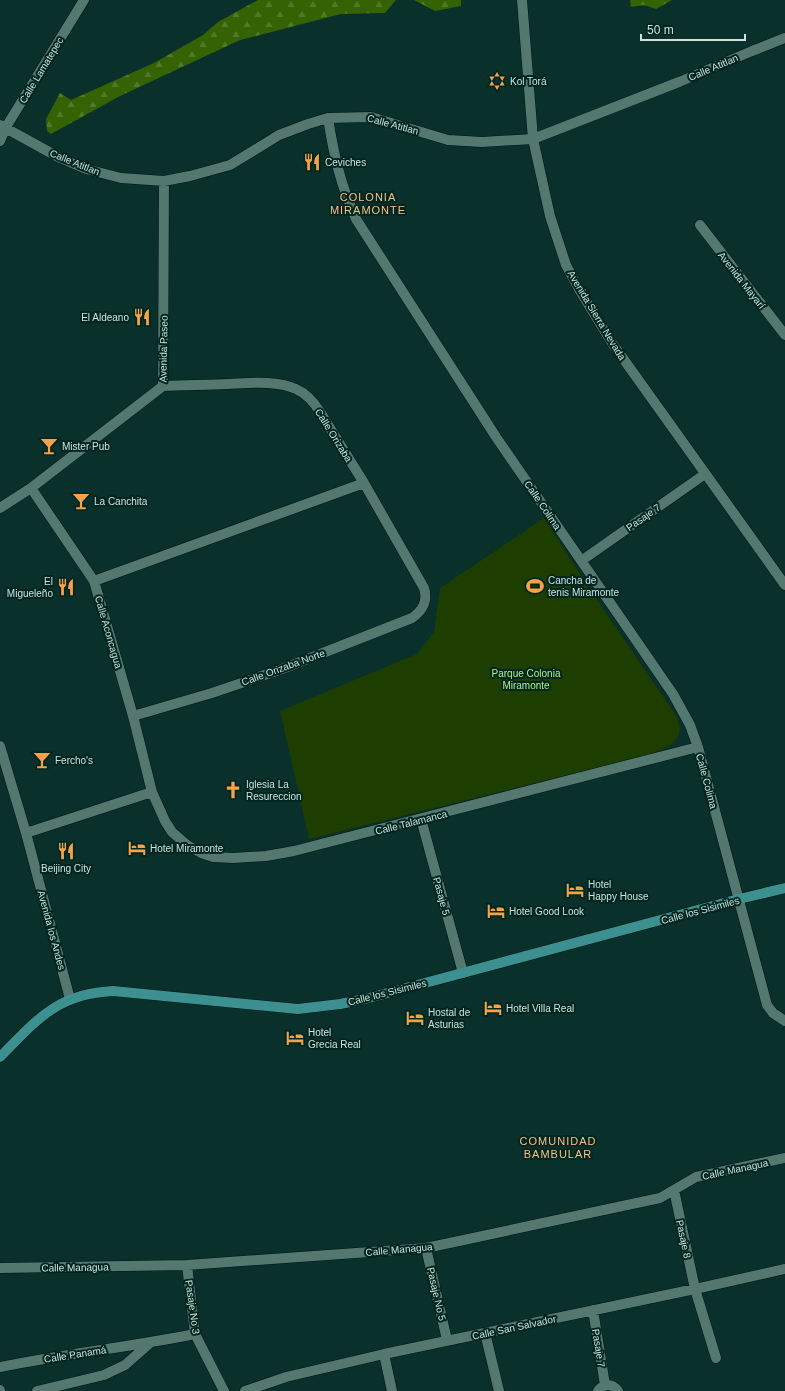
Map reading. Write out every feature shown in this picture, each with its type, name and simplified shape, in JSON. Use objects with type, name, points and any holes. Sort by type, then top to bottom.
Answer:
[{"type":"main road","name":"Calle los Sisimiles","points":[[0,1057],[43,1014],[70,999],[88,994],[113,991],[298,1009],[340,1004],[365,999],[785,888]]},
{"type":"street","name":"Calle Lamatepec","points":[[0,141],[3,126],[84,0]]},
{"type":"street","name":"Avenida Sierra Nevada","points":[[522,0],[534,139],[550,216],[566,264],[572,277],[612,343],[785,585]]},
{"type":"street","name":"Calle Atitlan","points":[[3,126],[60,158],[86,169],[121,178],[164,181],[190,176],[230,165],[279,136],[298,127],[328,118],[371,117],[448,140],[482,142],[534,139],[679,82],[752,50],[785,38]]},
{"type":"street","name":"Calle Colima","points":[[328,118],[332,148],[339,177],[356,219],[496,437],[673,694],[690,725],[698,747],[767,1005],[773,1013],[785,1020]]},
{"type":"street","name":"Avenida Paseo","points":[[0,508],[31,488],[163,386],[164,181]]},
{"type":"street","name":"Avenida Mayarí","points":[[700,225],[784,331]]},
{"type":"street","name":"Calle Orizaba","points":[[163,386],[280,385],[298,390],[306,395],[315,404],[364,483],[424,588],[424,604]]},
{"type":"street","name":"Pasaje 7","points":[[581,561],[705,474]]},
{"type":"street","points":[[94,581],[364,483]]},
{"type":"street","name":"Calle Aconcagua","points":[[31,488],[94,581],[133,716],[152,792]]},
{"type":"street","name":"Calle Orizaba Norte","points":[[133,716],[212,693],[282,669],[412,618],[424,604]]},
{"type":"street","name":"Avenida los Andes","points":[[0,746],[26,833],[70,999]]},
{"type":"street","name":"Calle Talamanca","points":[[152,792],[165,821],[176,837],[201,853],[221,858],[266,856],[294,851],[421,819],[698,747]]},
{"type":"street","points":[[26,833],[152,792]]},
{"type":"street","name":"Pasaje 5","points":[[421,819],[463,973]]},
{"type":"street","name":"Calle Managua","points":[[0,1268],[187,1265],[426,1248],[660,1198],[696,1177],[785,1158]]},
{"type":"street","name":"Pasaje 8","points":[[674,1190],[695,1289],[716,1358]]},
{"type":"street","name":"Pasaje No 5","points":[[426,1248],[447,1340]]},
{"type":"street","name":"Pasaje No 3","points":[[187,1265],[195,1334],[224,1391]]},
{"type":"street","name":"Calle San Salvador","points":[[245,1391],[286,1376],[447,1340],[785,1269]]},
{"type":"street","name":"Pasaje 7","points":[[593,1310],[602,1388]]},
{"type":"street","points":[[485,1333],[499,1391]]},
{"type":"street","name":"Calle Panamá","points":[[0,1367],[50,1357],[150,1343],[195,1334]]},
{"type":"street","points":[[37,1391],[104,1375],[125,1365],[150,1343]]},
{"type":"street","points":[[384,1354],[392,1391]]},
{"type":"street","points":[[602,1388],[612,1385],[618,1391]]},
{"type":"green space","points":[[258,0],[396,0],[385,13],[341,14],[240,40],[120,96],[51,134],[47,131],[46,119],[60,93],[71,100],[154,63],[203,35],[218,22]]},
{"type":"green space","points":[[414,0],[461,0],[461,6],[435,11]]},
{"type":"green space","points":[[630,0],[672,0],[656,9],[644,5],[631,7]]},
{"type":"green space","name":"Parque Colonia Miramonte","points":[[544,518],[591,591],[675,714],[680,730],[675,741],[663,749],[648,755],[309,839],[280,711],[417,654],[434,632],[440,588]]},
{"type":"place","name":"Kol Torá","points":[[497,81]]},
{"type":"place","name":"Ceviches","points":[[312,162]]},
{"type":"place","name":"El Aldeano","points":[[142,317]]},
{"type":"place","name":"Mister Pub","points":[[49,446]]},
{"type":"place","name":"La Canchita","points":[[81,501]]},
{"type":"place","name":"Cancha de tenis Miramonte","points":[[535,586]]},
{"type":"place","name":"El Migueleño","points":[[66,587]]},
{"type":"place","name":"Fercho's","points":[[42,760]]},
{"type":"place","name":"Iglesia La Resureccion","points":[[233,790]]},
{"type":"place","name":"Hotel Miramonte","points":[[137,848]]},
{"type":"place","name":"Beijing City","points":[[66,851]]},
{"type":"place","name":"Hotel Happy House","points":[[575,890]]},
{"type":"place","name":"Hotel Good Look","points":[[496,911]]},
{"type":"place","name":"Hotel Villa Real","points":[[493,1008]]},
{"type":"place","name":"Hostal de Asturias","points":[[415,1018]]},
{"type":"place","name":"Hotel Grecia Real","points":[[295,1038]]},
{"type":"district","name":"COLONIA MIRAMONTE","points":[[368,203]]},
{"type":"district","name":"COMUNIDAD BAMBULAR","points":[[558,1147]]}]
